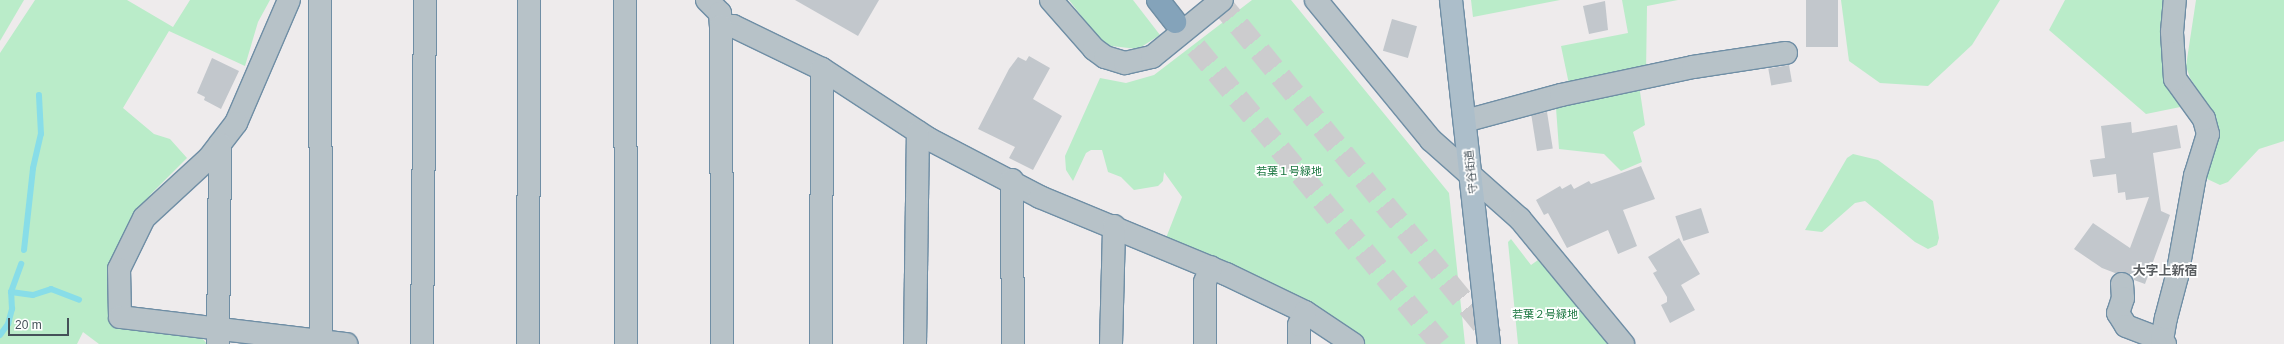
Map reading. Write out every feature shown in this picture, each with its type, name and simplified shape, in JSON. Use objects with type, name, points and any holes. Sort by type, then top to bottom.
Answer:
[{"type":"highway","points":[[1158,0],[1175,22]]},
{"type":"main road","name":"守谷街道","points":[[1451,0],[1472,179],[1489,344]]},
{"type":"street","points":[[289,0],[236,123],[209,158],[144,218],[119,268],[120,317],[218,336],[346,344]]},
{"type":"street","points":[[320,0],[321,342]]},
{"type":"street","points":[[422,344],[425,0]]},
{"type":"street","points":[[528,344],[529,0]]},
{"type":"street","points":[[625,0],[626,344]]},
{"type":"street","points":[[707,0],[720,13],[721,26],[722,344]]},
{"type":"street","points":[[1051,0],[1094,49],[1105,57],[1125,63],[1152,57],[1222,0]]},
{"type":"street","points":[[1316,0],[1431,140],[1472,179],[1520,219],[1622,344]]},
{"type":"street","points":[[2122,284],[2123,298],[2118,313],[2126,326],[2163,342],[2195,176],[2208,134],[2204,119],[2175,79],[2172,32],[2175,0]]},
{"type":"street","points":[[721,26],[733,26],[822,69],[918,132],[1012,180],[1040,197],[1114,226],[1211,268],[1305,312],[1353,344]]},
{"type":"street","points":[[1465,121],[1569,93],[1693,67],[1786,53]]},
{"type":"street","points":[[821,344],[822,69]]},
{"type":"street","points":[[915,344],[918,132]]},
{"type":"street","points":[[218,336],[220,144]]},
{"type":"street","points":[[1012,180],[1013,344]]},
{"type":"street","points":[[1112,344],[1114,226]]},
{"type":"street","points":[[1205,344],[1205,282],[1211,268]]},
{"type":"street","points":[[1299,344],[1299,325],[1305,312]]},
{"type":"green space","points":[[0,0],[24,0],[0,41]]},
{"type":"green space","points":[[35,0],[127,0],[173,27],[190,0],[270,0],[258,22],[245,66],[169,31],[123,108],[154,134],[170,139],[187,158],[151,194],[130,222],[111,263],[113,327],[202,338],[207,344],[99,344],[83,332],[77,344],[0,344],[0,53]]},
{"type":"green space","points":[[1069,0],[1133,0],[1160,35],[1138,49],[1111,46],[1100,40]]},
{"type":"green space","name":"若葉１号緑地","points":[[1252,0],[1291,0],[1449,193],[1465,344],[1361,344],[1166,238],[1182,197],[1164,172],[1163,181],[1158,186],[1134,190],[1121,177],[1108,172],[1102,150],[1091,150],[1086,153],[1073,181],[1066,170],[1065,156],[1100,78],[1126,83],[1154,75]]},
{"type":"green space","points":[[1471,0],[1560,0],[1473,17]]},
{"type":"green space","points":[[1622,0],[1678,0],[1647,6],[1646,74],[1570,89],[1561,46],[1628,33]]},
{"type":"green space","points":[[1841,0],[2000,0],[1972,45],[1928,86],[1880,83],[1849,61]]},
{"type":"green space","points":[[2065,0],[2185,0],[2178,61],[2195,104],[2146,114],[2049,30]]},
{"type":"green space","points":[[2196,0],[2284,0],[2284,141],[2259,149],[2228,182],[2220,185],[2203,177],[2217,132],[2217,119],[2190,78],[2186,66]]},
{"type":"green space","points":[[1639,85],[1645,125],[1633,132],[1642,162],[1621,171],[1604,154],[1559,149],[1556,108]]},
{"type":"green space","points":[[1853,154],[1878,160],[1933,201],[1939,238],[1937,245],[1928,249],[1915,242],[1865,201],[1855,203],[1822,232],[1805,230],[1847,158]]},
{"type":"green space","name":"若葉２号緑地","points":[[1511,239],[1531,265],[1538,260],[1611,344],[1518,344],[1508,242]]},
{"type":"building","points":[[795,0],[879,0],[858,36]]},
{"type":"building","points":[[1806,0],[1838,0],[1838,47],[1806,47]]},
{"type":"building","points":[[1605,1],[1608,30],[1589,34],[1583,6]]},
{"type":"building","points":[[1392,19],[1417,26],[1408,58],[1383,51]]},
{"type":"building","points":[[1029,56],[1050,68],[1033,99],[1062,116],[1033,170],[1009,158],[1015,147],[978,129],[1009,69],[1018,57],[1026,61]]},
{"type":"building","points":[[212,58],[239,71],[221,109],[204,100],[205,97],[197,93]]},
{"type":"building","points":[[1789,65],[1792,82],[1771,85],[1768,69]]},
{"type":"building","points":[[1547,112],[1553,149],[1537,151],[1531,115]]},
{"type":"building","points":[[2131,122],[2132,133],[2177,125],[2181,148],[2153,153],[2161,211],[2170,215],[2145,284],[2134,280],[2127,273],[2115,273],[2102,268],[2074,249],[2093,223],[2130,248],[2149,197],[2126,200],[2125,192],[2118,193],[2116,174],[2093,177],[2090,160],[2105,158],[2101,126]]},
{"type":"building","points":[[1641,166],[1655,199],[1623,210],[1637,246],[1618,254],[1608,230],[1567,248],[1548,213],[1544,215],[1536,200],[1560,186],[1562,189],[1571,184],[1574,189],[1589,181],[1591,184]]},
{"type":"building","points":[[1701,208],[1709,233],[1683,241],[1675,216]]},
{"type":"building","points":[[1679,238],[1700,274],[1681,285],[1695,310],[1670,323],[1661,305],[1667,302],[1667,297],[1653,273],[1657,271],[1648,257]]},
{"type":"waterway","points":[[24,250],[33,168],[41,134],[39,95]]},
{"type":"waterway","points":[[11,292],[21,264]]},
{"type":"waterway","points":[[0,335],[8,324],[12,309],[11,292],[33,295],[51,289],[79,300]]},
{"type":"tunnel","points":[[1218,0],[1493,337]]},
{"type":"tunnel","points":[[1175,22],[1440,344]]},
{"type":"district","name":"大字上新宿","points":[[2165,271]]}]
